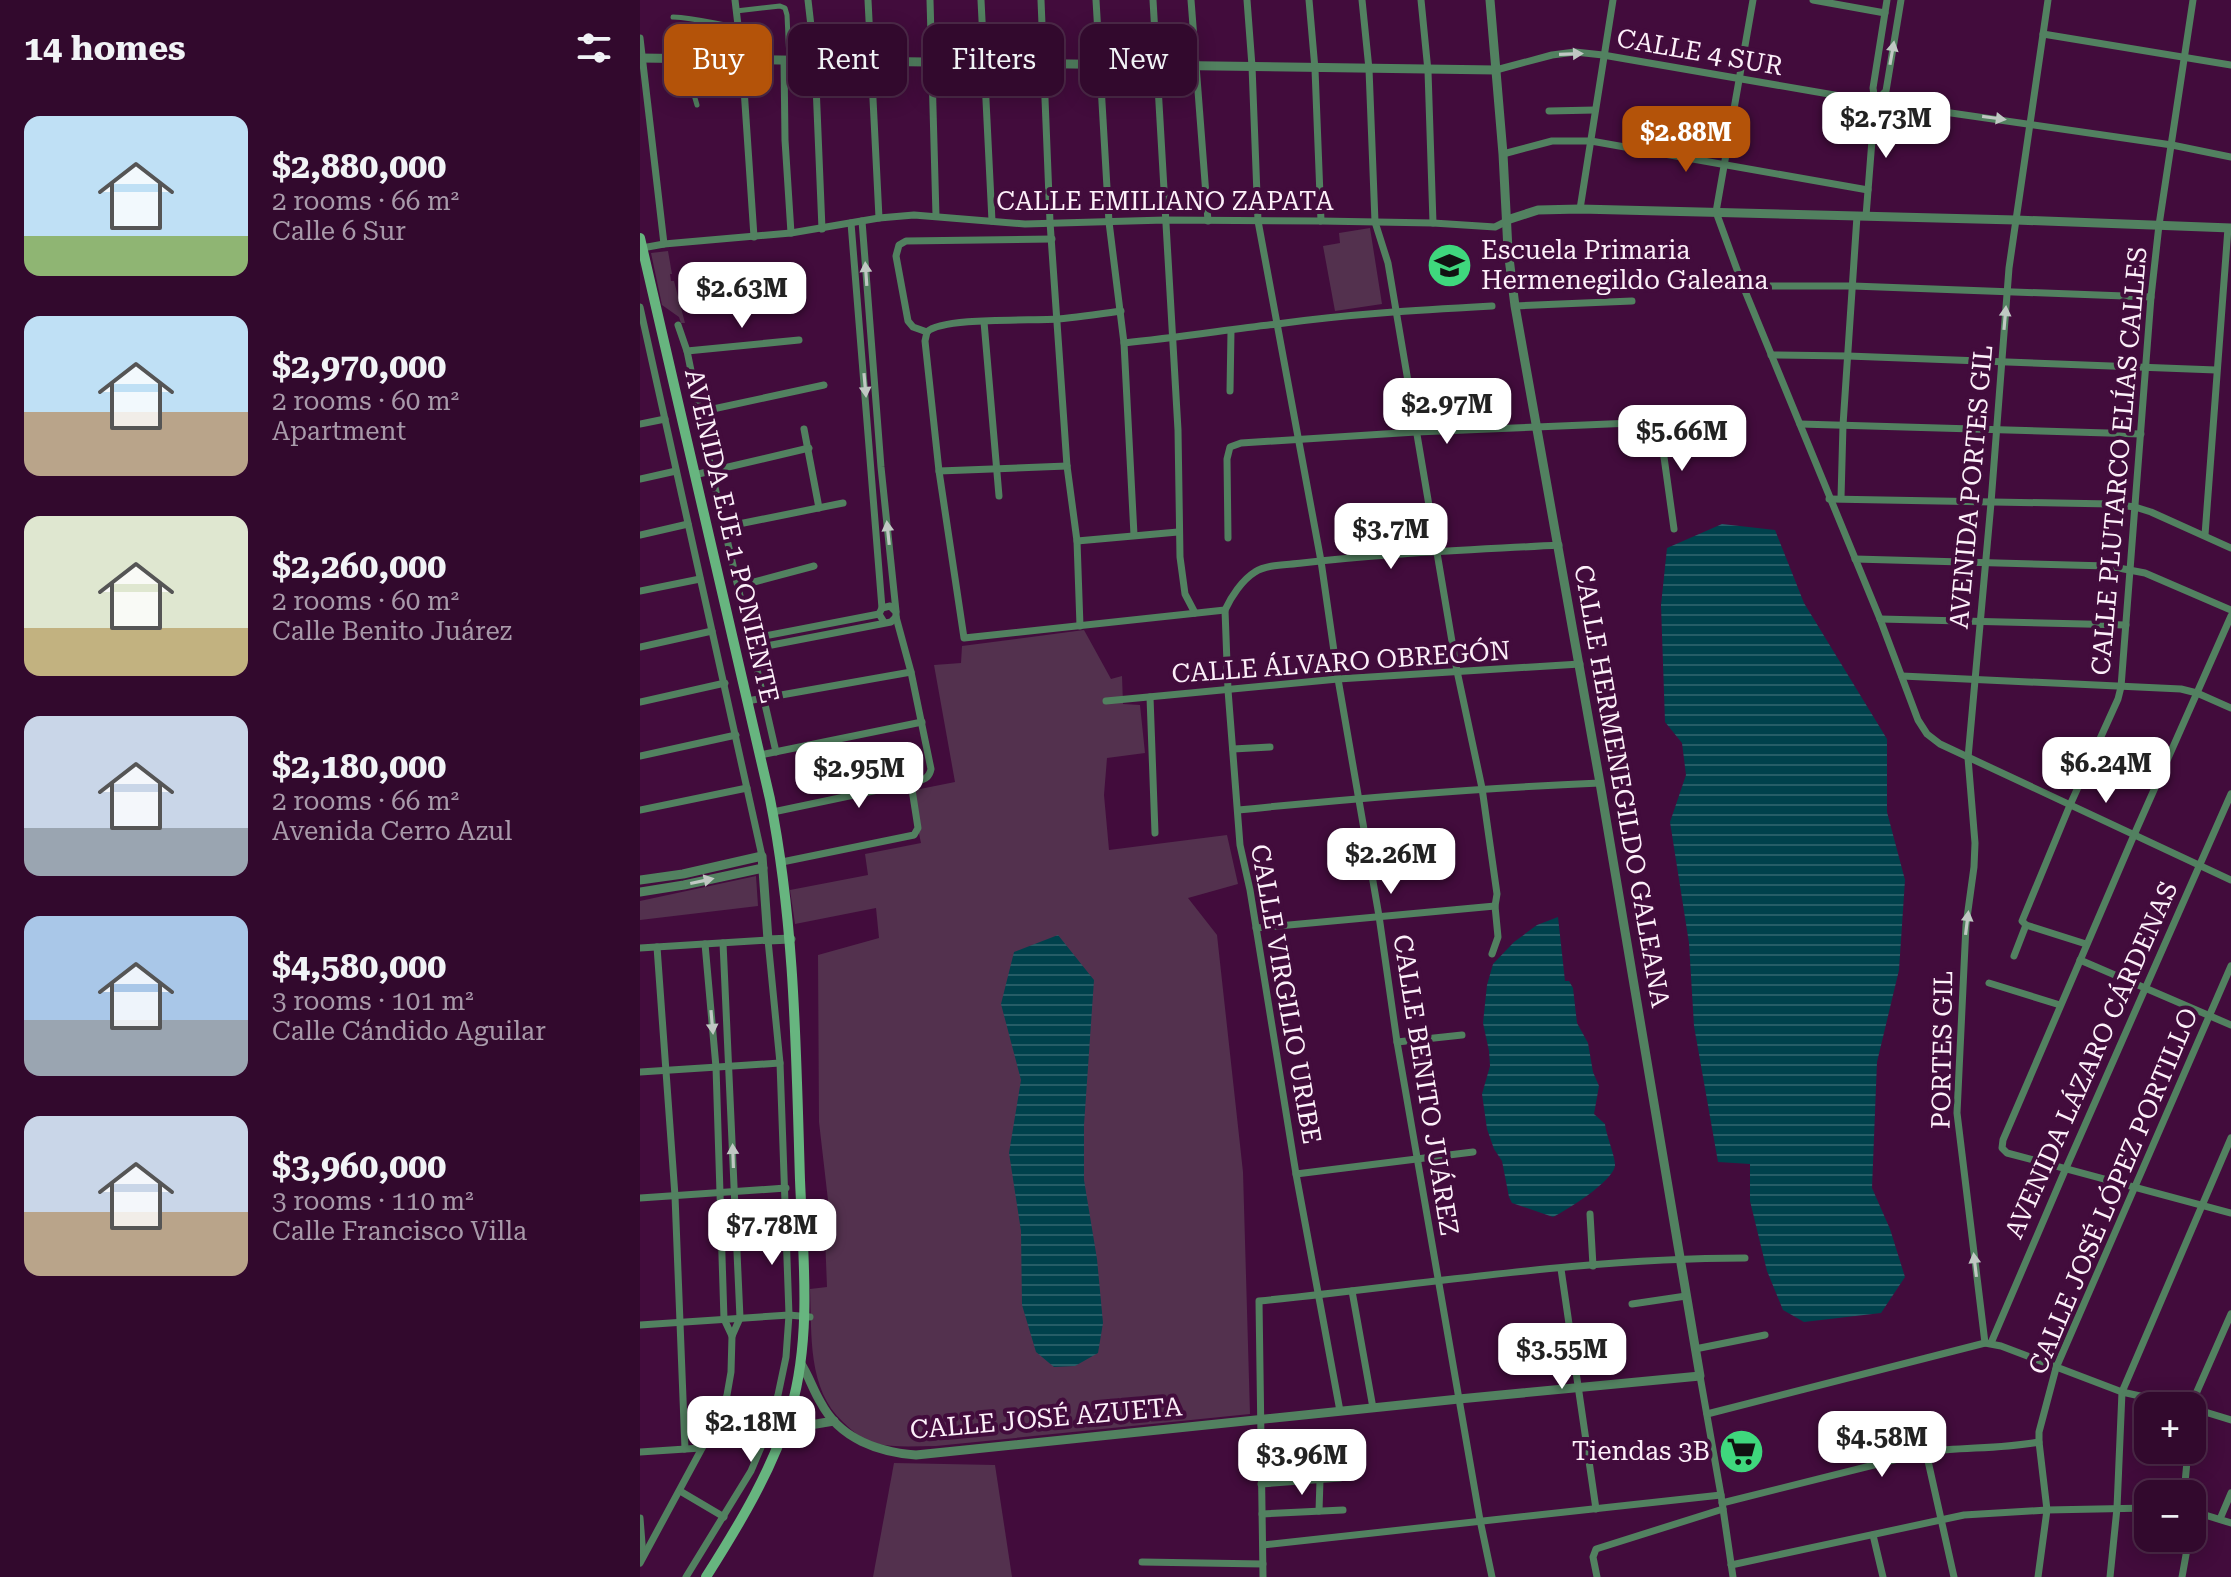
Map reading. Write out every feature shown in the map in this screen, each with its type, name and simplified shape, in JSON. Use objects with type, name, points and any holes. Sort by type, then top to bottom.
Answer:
[{"type":"main road","name":"AVENIDA EJE 1 PONIENTE","points":[[641,243],[773,812],[791,939],[807,1317],[801,1364],[778,1445],[753,1496],[706,1577]]},
{"type":"street","points":[[735,0],[738,24]]},
{"type":"street","points":[[808,0],[811,24]]},
{"type":"street","points":[[868,0],[869,24]]},
{"type":"street","points":[[930,0],[931,24]]},
{"type":"street","points":[[981,0],[982,24]]},
{"type":"street","points":[[1041,0],[1042,24]]},
{"type":"street","points":[[1096,0],[1097,24]]},
{"type":"street","points":[[1153,0],[1155,24]]},
{"type":"street","points":[[1191,0],[1208,221]]},
{"type":"street","name":"CALLE BENITO JUÁREZ","points":[[1247,0],[1258,221],[1321,561],[1397,1042],[1492,1577]]},
{"type":"street","points":[[1309,0],[1321,221]]},
{"type":"street","points":[[1362,0],[1369,69],[1375,222],[1388,263],[1457,671],[1482,788],[1497,894],[1498,937],[1492,954]]},
{"type":"street","points":[[1421,0],[1428,71],[1433,223]]},
{"type":"street","name":"CALLE HERMENEGILDO GALEANA","points":[[1490,0],[1515,306],[1580,664],[1733,1577]]},
{"type":"street","points":[[1580,209],[1613,0]]},
{"type":"street","points":[[1753,0],[1716,212],[1918,720],[1927,734],[1940,744],[2231,880]]},
{"type":"street","points":[[1813,0],[1885,13]]},
{"type":"street","points":[[1841,498],[1853,286],[1868,190],[1875,102],[1873,88],[1887,0]]},
{"type":"street","points":[[1875,102],[1886,91],[1901,0]]},
{"type":"street","name":"AVENIDA PORTES GIL","points":[[1968,758],[2007,291],[2028,123],[2048,0]]},
{"type":"street","name":"CALLE PLUTARCO ELÍAS CALLES","points":[[2014,956],[2070,805],[2121,687],[2151,297],[2193,0]]},
{"type":"street","points":[[736,11],[780,6],[785,8],[787,15],[785,140],[791,233]]},
{"type":"street","points":[[673,17],[699,18],[716,24]]},
{"type":"street","points":[[2043,34],[2231,65]]},
{"type":"street","points":[[640,38],[664,244]]},
{"type":"street","name":"CALLE 4 SUR","points":[[1496,70],[1552,55],[1575,52],[1603,55],[1875,102],[2172,145],[2231,157]]},
{"type":"street","points":[[641,58],[664,58]]},
{"type":"street","points":[[772,60],[786,60]]},
{"type":"street","points":[[1198,66],[1496,70]]},
{"type":"street","points":[[694,96],[697,105]]},
{"type":"street","points":[[744,96],[754,237]]},
{"type":"street","points":[[816,96],[822,229]]},
{"type":"street","points":[[872,96],[879,218]]},
{"type":"street","points":[[933,96],[936,216]]},
{"type":"street","points":[[986,96],[992,221]]},
{"type":"street","points":[[1045,96],[1050,222],[1067,466],[1077,541],[1080,626]]},
{"type":"street","points":[[1102,96],[1109,222],[1124,343],[1134,535]]},
{"type":"street","points":[[1159,96],[1178,430],[1178,532],[1185,594],[1195,613]]},
{"type":"street","points":[[1549,111],[1595,110]]},
{"type":"street","points":[[1503,154],[1552,141],[1591,141],[1868,190]]},
{"type":"street","points":[[1507,220],[1538,210],[1580,209],[2230,228],[2216,370],[2205,535]]},
{"type":"street","name":"CALLE EMILIANO ZAPATA","points":[[641,243],[754,237],[879,218],[936,216],[1025,224],[1165,220],[1433,223],[1495,227],[1507,220]]},
{"type":"street","points":[[773,812],[911,783],[925,779],[931,769],[896,614],[862,221]]},
{"type":"street","points":[[851,223],[882,614],[891,622],[896,614]]},
{"type":"street","points":[[927,332],[913,327],[908,321],[896,256],[899,245],[906,241],[1052,239]]},
{"type":"street","points":[[1743,286],[1853,286],[2151,297]]},
{"type":"street","points":[[1515,306],[1632,301]]},
{"type":"street","points":[[1124,343],[1396,311],[1492,306]]},
{"type":"street","points":[[640,311],[656,309]]},
{"type":"street","name":"AVENIDA EJE 1 PONIENTE","points":[[640,311],[762,856],[768,940]]},
{"type":"street","points":[[1121,311],[1058,319],[934,326],[927,332],[925,341],[939,471],[964,638],[1225,610],[1256,570],[1321,561],[1559,545]]},
{"type":"street","points":[[984,322],[999,496]]},
{"type":"street","name":"AVENIDA EJE 1 PONIENTE","points":[[678,325],[687,351],[711,471],[776,752]]},
{"type":"street","points":[[1230,391],[1231,331]]},
{"type":"street","points":[[687,351],[799,340]]},
{"type":"street","points":[[861,343],[871,342]]},
{"type":"street","points":[[1771,355],[2216,370]]},
{"type":"street","points":[[640,368],[652,365]]},
{"type":"street","points":[[699,412],[824,385]]},
{"type":"street","points":[[640,424],[665,419]]},
{"type":"street","points":[[1659,421],[1674,529]]},
{"type":"street","points":[[1228,538],[1227,459],[1230,447],[1241,443],[1681,421]]},
{"type":"street","points":[[1800,424],[2141,434]]},
{"type":"street","points":[[804,429],[819,508]]},
{"type":"street","points":[[693,475],[809,448]]},
{"type":"street","points":[[939,471],[1067,466]]},
{"type":"street","points":[[872,469],[881,467]]},
{"type":"street","points":[[640,479],[676,471]]},
{"type":"street","points":[[1829,499],[2111,504],[2135,507],[2231,548]]},
{"type":"street","points":[[724,527],[843,503]]},
{"type":"street","points":[[640,535],[688,524]]},
{"type":"street","points":[[1077,541],[1178,532]]},
{"type":"street","points":[[1855,559],[2131,568],[2231,610]]},
{"type":"street","points":[[739,586],[814,566]]},
{"type":"street","points":[[640,591],[700,579]]},
{"type":"street","points":[[751,649],[882,614],[890,606],[896,614]]},
{"type":"street","name":"CALLE VIRGILIO URIBE","points":[[1225,610],[1240,845],[1317,1295],[1340,1411]]},
{"type":"street","points":[[749,639],[882,614]]},
{"type":"street","points":[[2231,616],[2086,944],[2002,1148],[2007,1153],[2231,1213]]},
{"type":"street","points":[[1880,619],[2126,625]]},
{"type":"street","points":[[640,647],[712,631]]},
{"type":"street","name":"CALLE ÁLVARO OBREGÓN","points":[[1106,701],[1338,679],[1580,664]]},
{"type":"street","points":[[747,701],[911,672]]},
{"type":"street","points":[[742,678],[757,673]]},
{"type":"street","points":[[1902,676],[2181,689],[2231,708]]},
{"type":"street","points":[[640,702],[725,683]]},
{"type":"street","points":[[1150,697],[1155,833]]},
{"type":"street","points":[[760,755],[922,722]]},
{"type":"street","points":[[640,756],[736,735]]},
{"type":"street","points":[[1233,749],[1270,747]]},
{"type":"street","name":"PORTES GIL","points":[[1968,758],[1975,855],[1966,925],[1957,1113],[1988,1343]]},
{"type":"street","points":[[782,862],[914,835],[918,828],[911,783]]},
{"type":"street","points":[[1238,810],[1482,788],[1600,783]]},
{"type":"street","points":[[640,810],[747,788]]},
{"type":"street","name":"AVENIDA LÁZARO CÁRDENAS","points":[[1988,1343],[2231,794]]},
{"type":"street","points":[[640,880],[683,874],[762,856]]},
{"type":"street","points":[[640,892],[763,868]]},
{"type":"street","points":[[1256,928],[1495,906]]},
{"type":"street","points":[[2024,923],[2086,944]]},
{"type":"street","points":[[640,948],[791,939]]},
{"type":"street","points":[[686,1577],[751,1471],[768,1431],[786,1357],[789,1315],[786,1188],[780,1063],[768,940]]},
{"type":"street","points":[[642,1560],[721,1413],[731,1372],[732,1336],[740,1318],[723,943]]},
{"type":"street","points":[[705,944],[716,1067],[724,1319],[732,1336]]},
{"type":"street","points":[[657,947],[675,1196],[685,1449]]},
{"type":"street","points":[[2080,960],[2231,1025]]},
{"type":"street","name":"CALLE JOSÉ LÓPEZ PORTILLO","points":[[2038,1577],[2047,1510],[2039,1432],[2056,1368],[2231,966]]},
{"type":"street","points":[[1989,983],[2060,1005]]},
{"type":"street","points":[[1397,1042],[1462,1035]]},
{"type":"street","points":[[640,1072],[780,1063]]},
{"type":"street","points":[[718,1126],[732,1125]]},
{"type":"street","points":[[2110,1577],[2117,1508],[2122,1392],[2231,1138]]},
{"type":"street","points":[[1296,1174],[1473,1152]]},
{"type":"street","points":[[640,1198],[786,1188]]},
{"type":"street","points":[[1590,1214],[1593,1266]]},
{"type":"street","points":[[1263,1577],[1259,1301],[1438,1280],[1680,1258],[1745,1258]]},
{"type":"street","points":[[1561,1269],[1596,1509]]},
{"type":"street","points":[[1352,1291],[1373,1408]]},
{"type":"street","points":[[1632,1304],[1686,1296]]},
{"type":"street","points":[[2197,1392],[2231,1314]]},
{"type":"street","points":[[640,1325],[789,1315],[807,1317]]},
{"type":"street","points":[[1695,1349],[1765,1335]]},
{"type":"street","points":[[1707,1414],[1988,1343],[2134,1395]]},
{"type":"street","name":"CALLE JOSÉ AZUETA","points":[[801,1364],[822,1407],[855,1438],[872,1448],[916,1455],[1700,1376]]},
{"type":"street","points":[[2206,1412],[2231,1420]]},
{"type":"street","points":[[778,1445],[804,1426],[834,1421]]},
{"type":"street","points":[[1597,1577],[1593,1557],[1596,1549],[1722,1502],[1926,1452],[2014,1447],[2039,1442]]},
{"type":"street","points":[[640,1452],[701,1448]]},
{"type":"street","points":[[1926,1452],[1954,1577]]},
{"type":"street","points":[[1261,1484],[1340,1478]]},
{"type":"street","points":[[1319,1511],[1320,1480]]},
{"type":"street","points":[[680,1491],[724,1517]]},
{"type":"street","points":[[2220,1519],[2231,1493]]},
{"type":"street","points":[[1263,1545],[1596,1509],[1722,1502]]},
{"type":"street","points":[[1731,1565],[1940,1519],[2047,1510],[2134,1508]]},
{"type":"street","points":[[1262,1514],[1343,1510]]},
{"type":"street","points":[[2206,1515],[2231,1523]]},
{"type":"street","points":[[640,1518],[642,1560]]},
{"type":"street","points":[[1873,1535],[1883,1577]]},
{"type":"street","points":[[2182,1577],[2186,1552]]},
{"type":"street","points":[[1142,1562],[1263,1564]]},
{"type":"shaded area","points":[[1370,228],[1382,304],[1335,311],[1323,246],[1340,243],[1339,233]]},
{"type":"shaded area","points":[[668,251],[671,281],[674,281],[685,323],[681,323],[679,317],[662,305],[651,253]]},
{"type":"shaded area","points":[[1722,524],[1775,530],[1804,603],[1887,739],[1887,812],[1905,880],[1899,970],[1877,1062],[1872,1188],[1890,1229],[1905,1277],[1881,1313],[1804,1322],[1783,1310],[1767,1271],[1750,1201],[1750,1164],[1718,1162],[1694,1026],[1689,943],[1670,822],[1686,775],[1682,743],[1665,722],[1661,605],[1667,548]]},
{"type":"shaded area","points":[[1084,630],[1111,679],[1122,676],[1123,704],[1140,705],[1145,753],[1107,758],[1104,795],[1109,850],[1227,835],[1238,884],[1188,898],[1217,935],[1243,1172],[1250,1414],[936,1446],[874,1443],[846,1425],[831,1409],[823,1394],[814,1360],[810,1289],[827,1287],[825,1236],[832,1235],[819,1122],[818,955],[879,938],[876,908],[795,924],[790,890],[868,875],[865,854],[921,843],[910,791],[955,782],[934,665],[961,663],[962,646]]},
{"type":"shaded area","points":[[756,876],[758,906],[640,920],[640,901]]},
{"type":"shaded area","points":[[1558,917],[1565,981],[1569,981],[1573,988],[1577,1023],[1588,1043],[1599,1086],[1594,1114],[1605,1124],[1615,1166],[1598,1187],[1553,1217],[1512,1203],[1509,1197],[1502,1161],[1487,1129],[1482,1094],[1490,1066],[1483,1023],[1487,985],[1493,964],[1514,942],[1537,925]]},
{"type":"shaded area","points":[[1058,935],[1094,980],[1084,1125],[1084,1180],[1097,1259],[1103,1323],[1098,1353],[1075,1366],[1054,1367],[1036,1352],[1022,1305],[1021,1231],[1009,1153],[1021,1080],[1001,1004],[1014,952]]},
{"type":"shaded area","points":[[894,1463],[995,1465],[1012,1577],[873,1577]]},
{"type":"place","name":"Escuela Primaria Hermenegildo Galeana","points":[[1450,265]]},
{"type":"place","name":"Tiendas 3B","points":[[1741,1451]]}]
